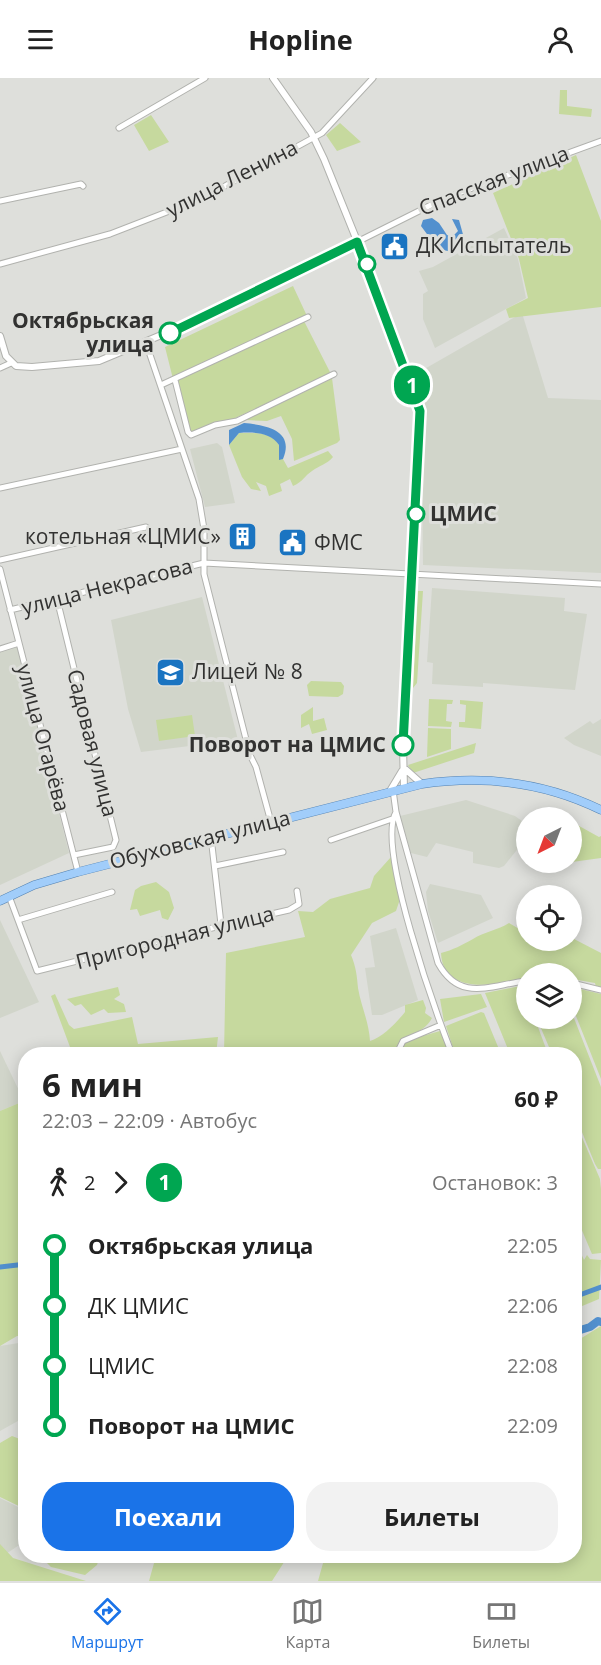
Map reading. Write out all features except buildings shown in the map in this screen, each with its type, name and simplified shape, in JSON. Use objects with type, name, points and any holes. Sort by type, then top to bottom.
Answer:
[{"type":"main road","name":"Обуховская улица","points":[[0,901],[78,872],[422,784],[473,779],[514,782],[565,795],[601,810]]},
{"type":"street","points":[[119,128],[205,78]]},
{"type":"street","points":[[273,78],[314,137],[357,242],[420,411],[403,768],[404,788]]},
{"type":"street","name":"улица Ленина","points":[[0,264],[110,234],[181,208],[223,188],[314,137],[339,118],[373,78]]},
{"type":"street","name":"Спасская улица","points":[[357,242],[445,198],[601,141]]},
{"type":"street","points":[[0,201],[81,184],[83,186]]},
{"type":"street","points":[[0,368],[11,363],[32,367],[93,362],[146,343],[230,305],[357,242]]},
{"type":"street","points":[[161,385],[308,317]]},
{"type":"street","points":[[0,336],[11,363]]},
{"type":"street","points":[[146,343],[203,516],[206,582],[250,755],[256,767],[271,822]]},
{"type":"street","points":[[176,380],[188,432],[191,435],[215,425],[237,421],[334,374]]},
{"type":"street","points":[[0,488],[182,449]]},
{"type":"street","points":[[0,560],[146,527]]},
{"type":"street","name":"улица Некрасова","points":[[10,610],[204,563],[601,584]]},
{"type":"street","name":"улица Огарёва","points":[[0,569],[2,589],[10,610],[78,872]]},
{"type":"street","name":"Садовая улица","points":[[57,599],[116,840],[113,847],[74,855]]},
{"type":"street","points":[[0,649],[19,644]]},
{"type":"street","points":[[403,768],[422,784]]},
{"type":"street","points":[[403,768],[391,791],[438,963],[443,973],[452,981],[474,990],[516,983]]},
{"type":"street","points":[[396,812],[392,819],[395,874],[449,1047]]},
{"type":"street","points":[[331,840],[392,819]]},
{"type":"street","points":[[211,837],[221,924]]},
{"type":"street","points":[[215,866],[283,852]]},
{"type":"street","name":"Пригородная улица","points":[[18,920],[37,971],[108,952],[197,933],[221,924],[294,908],[299,904],[297,891]]},
{"type":"street","points":[[9,896],[18,920],[112,892]]},
{"type":"street","points":[[582,985],[601,990]]},
{"type":"street","points":[[400,1047],[403,1041],[441,1025]]},
{"type":"shaded area","points":[[504,228],[518,259],[526,298],[435,348],[423,319],[423,294],[428,291],[419,271],[433,267]]},
{"type":"shaded area","name":"ЦМИС","points":[[522,313],[548,398],[601,400],[601,573],[423,565],[421,399],[414,375]]},
{"type":"shaded area","points":[[217,443],[222,447],[235,503],[205,507],[190,449]]},
{"type":"shaded area","name":"ЦМИС","points":[[432,588],[565,598],[564,611],[587,614],[575,690],[483,683],[483,687],[432,684],[433,663],[427,662]]},
{"type":"shaded area","name":"Лицей № 8","points":[[202,597],[238,740],[141,752],[128,709],[111,620]]},
{"type":"shaded area","points":[[17,646],[69,853],[0,885],[0,652]]},
{"type":"shaded area","points":[[601,719],[601,756],[574,745],[564,738],[590,721],[593,724]]},
{"type":"shaded area","points":[[466,800],[516,817],[516,851],[504,866],[499,868],[473,863],[473,852],[436,843],[427,857],[411,853],[400,816]]},
{"type":"shaded area","points":[[430,884],[481,895],[493,918],[438,943],[428,911],[426,892]]},
{"type":"shaded area","points":[[0,920],[39,1002],[0,1018]]},
{"type":"shaded area","points":[[396,928],[418,1000],[382,1015],[372,1015],[365,968],[375,967],[370,936]]},
{"type":"shaded area","points":[[0,1051],[18,1088],[18,1104],[0,1111]]},
{"type":"shaded area","points":[[18,1343],[18,1421],[0,1431],[0,1346]]},
{"type":"shaded area","points":[[0,1498],[18,1507],[18,1546],[0,1558]]},
{"type":"green space","points":[[560,90],[567,90],[567,106],[592,109],[591,117],[559,114]]},
{"type":"green space","points":[[151,115],[169,142],[149,151],[134,125]]},
{"type":"green space","points":[[340,123],[361,142],[337,151],[326,135]]},
{"type":"green space","points":[[576,155],[601,221],[601,307],[509,318],[506,309],[528,298],[519,259],[493,193]]},
{"type":"green space","points":[[293,286],[307,316],[173,379],[165,347]]},
{"type":"green space","points":[[304,321],[331,374],[233,419],[191,433],[177,380]]},
{"type":"green space","points":[[332,378],[340,440],[337,443],[294,461],[292,439],[281,416],[267,421],[246,420]]},
{"type":"green space","points":[[239,433],[271,437],[279,445],[279,459],[283,459],[288,468],[328,451],[333,457],[293,486],[290,479],[280,484],[282,491],[269,496],[266,486],[256,482],[261,491],[251,489],[242,477],[229,445]]},
{"type":"green space","points":[[418,591],[423,591],[417,683],[413,688]]},
{"type":"green space","points":[[311,681],[341,682],[344,686],[343,694],[338,697],[309,696],[307,685]]},
{"type":"green space","points":[[429,699],[453,700],[452,704],[447,704],[446,721],[452,722],[451,727],[428,726]]},
{"type":"green space","points":[[460,700],[483,702],[481,729],[459,727],[459,722],[465,722],[466,705],[460,704]]},
{"type":"green space","points":[[313,707],[313,721],[324,718],[327,730],[312,734],[309,724],[301,728],[301,715]]},
{"type":"green space","points":[[192,715],[195,736],[159,741],[156,720]]},
{"type":"green space","points":[[428,728],[451,729],[451,749],[427,757]]},
{"type":"green space","points":[[476,743],[474,753],[413,773],[408,765]]},
{"type":"green space","points":[[582,828],[601,836],[601,858],[582,861]]},
{"type":"green space","points":[[391,857],[400,899],[396,911],[372,923],[351,955],[370,1041],[394,1025],[405,1012],[405,1005],[423,1000],[425,1013],[432,1018],[428,1024],[398,1047],[224,1047],[226,953],[305,937],[298,911],[313,912],[330,899],[370,888],[374,876]]},
{"type":"green space","points":[[156,882],[169,892],[174,908],[168,920],[162,918],[160,910],[140,916],[137,909],[130,910],[135,890]]},
{"type":"green space","points":[[509,923],[516,927],[516,951],[582,951],[582,943],[601,953],[601,988],[596,987],[595,983],[582,981],[582,963],[516,963],[516,981],[488,985],[462,982],[451,976],[444,967],[441,953]]},
{"type":"green space","points":[[118,987],[120,995],[114,999],[124,1004],[126,1012],[108,1013],[104,1009],[91,1015],[81,1004],[75,1006],[67,999]]},
{"type":"green space","points":[[516,987],[516,1029],[539,1029],[545,1047],[507,1047],[485,993]]},
{"type":"green space","points":[[582,989],[601,994],[601,1079],[581,1029]]},
{"type":"green space","points":[[55,994],[69,1025],[74,1029],[132,1017],[138,1044],[218,1037],[217,1047],[70,1047],[51,996]]},
{"type":"green space","points":[[481,994],[487,1007],[444,1022],[440,999]]},
{"type":"green space","points":[[481,1012],[484,1013],[498,1047],[453,1047],[446,1026]]},
{"type":"green space","points":[[541,1029],[578,1029],[601,1087],[601,1169],[598,1169],[595,1164],[582,1132],[582,1047],[549,1047]]},
{"type":"green space","points":[[440,1031],[447,1047],[400,1047],[405,1041]]},
{"type":"green space","points":[[18,1104],[18,1336],[0,1346],[0,1111]]},
{"type":"green space","points":[[582,1137],[600,1179],[601,1189],[601,1253],[592,1254],[582,1230]]},
{"type":"green space","points":[[587,1255],[590,1259],[601,1260],[599,1299],[582,1306],[582,1256],[584,1260]]},
{"type":"green space","points":[[601,1326],[601,1581],[318,1581],[323,1563],[582,1563],[582,1338]]},
{"type":"green space","points":[[12,1436],[18,1438],[18,1506],[0,1497],[0,1443]]},
{"type":"green space","points":[[0,1544],[13,1558],[18,1560],[18,1563],[29,1563],[86,1581],[0,1581]]},
{"type":"green space","points":[[47,1563],[98,1563],[85,1575],[51,1567]]},
{"type":"green space","points":[[154,1563],[284,1563],[272,1581],[149,1581]]},
{"type":"water","points":[[432,218],[439,223],[447,235],[452,237],[458,231],[452,219],[459,220],[464,238],[448,251],[438,249],[421,226],[423,220]]},
{"type":"water","points":[[244,423],[261,425],[282,435],[286,449],[283,459],[279,460],[279,445],[271,438],[261,434],[239,433],[229,445],[229,430]]},
{"type":"waterway","points":[[0,1267],[18,1265]]},
{"type":"waterway","points":[[582,1294],[601,1287]]},
{"type":"waterway","points":[[582,1330],[598,1321],[601,1322]]},
{"type":"bus line","name":"1","points":[[170,333],[306,269],[357,242],[410,378],[420,411],[415,546],[403,745]]},
{"type":"place","name":"ДК Испытатель","points":[[395,246]]},
{"type":"place","name":"Октябрьская улица","points":[[170,333]]},
{"type":"place","name":"ЦМИС","points":[[416,514]]},
{"type":"place","name":"котельная «ЦМИС»","points":[[242,537]]},
{"type":"place","name":"ФМС","points":[[293,543]]},
{"type":"place","name":"Лицей № 8","points":[[171,672]]},
{"type":"place","name":"Поворот на ЦМИС","points":[[403,745]]}]
